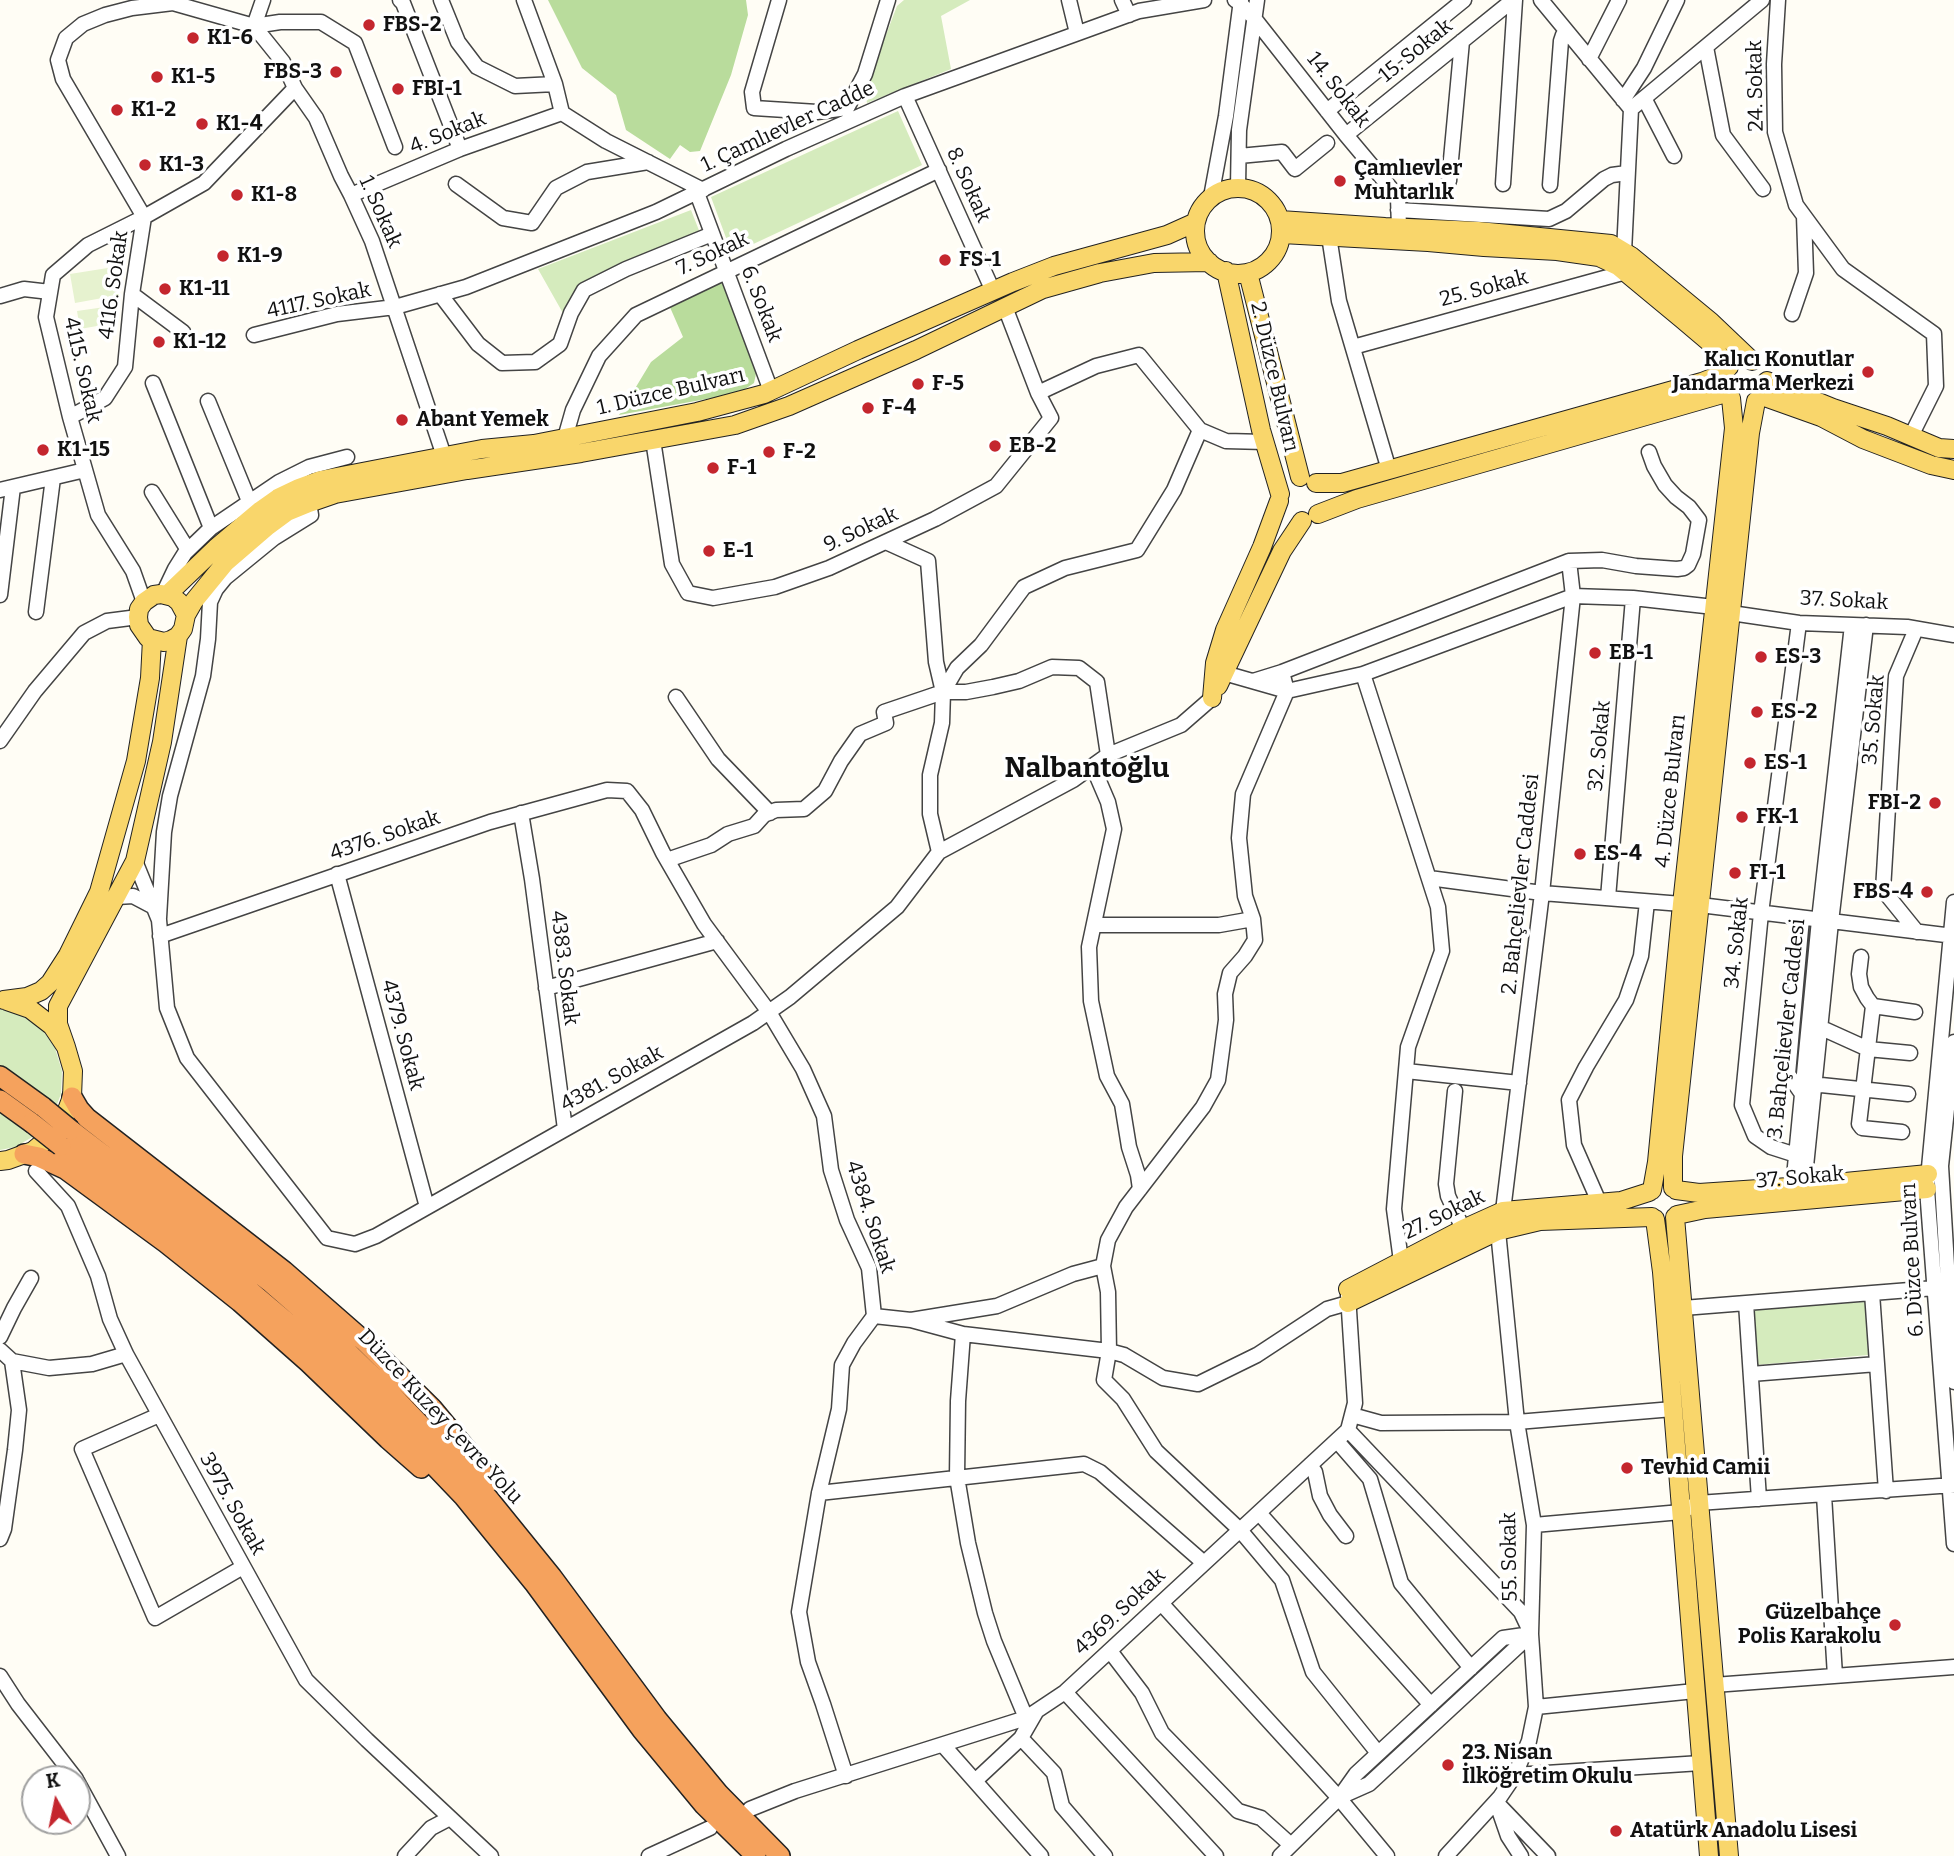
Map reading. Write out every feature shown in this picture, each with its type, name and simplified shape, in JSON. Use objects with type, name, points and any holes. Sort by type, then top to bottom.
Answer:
[{"type":"highway","name":"Düzce Kuzey Çevre Yolu","points":[[0,1076],[37,1115],[66,1138],[271,1283],[324,1329],[389,1392],[471,1477],[642,1730],[704,1805],[756,1856]]},
{"type":"highway","points":[[72,1097],[87,1118],[284,1271],[364,1341],[432,1408],[473,1460],[543,1580]]},
{"type":"highway","name":"Düzce Kuzey Çevre Yolu","points":[[0,1100],[37,1115]]},
{"type":"highway","points":[[24,1154],[39,1157],[65,1169],[166,1243],[240,1302],[543,1580]]},
{"type":"highway","name":"Düzce Kuzey Çevre Yolu","points":[[543,1580],[719,1794],[780,1856]]},
{"type":"main road","points":[[1238,187],[1265,197],[1275,207],[1281,227],[1279,247],[1271,259],[1261,268],[1234,274],[1209,262],[1200,251],[1196,222],[1201,208],[1211,197],[1238,187]]},
{"type":"main road","points":[[1281,227],[1399,219],[1478,231],[1611,244],[1711,322],[1763,368],[1762,393]]},
{"type":"main road","name":"1. Düzce Bulvarı","points":[[164,594],[261,510],[289,493],[321,480],[697,412],[771,391],[993,291],[1054,267],[1167,235],[1196,222]]},
{"type":"main road","points":[[1281,227],[1329,236],[1557,251],[1599,257],[1619,266],[1709,342],[1727,370]]},
{"type":"main road","name":"1. Düzce Bulvarı","points":[[186,615],[225,562],[248,542],[288,512],[335,494],[735,425],[789,406],[916,350],[1043,289],[1100,273],[1154,263],[1209,262]]},
{"type":"main road","name":"2. Düzce Bulvarı","points":[[1226,271],[1280,497]]},
{"type":"main road","name":"2. Düzce Bulvarı","points":[[1248,272],[1308,480]]},
{"type":"main road","points":[[1212,698],[1220,668],[1225,630],[1287,482],[1308,480],[1342,484],[1702,382],[1740,361],[1752,361]]},
{"type":"main road","points":[[1727,370],[1723,379],[1729,395],[1743,404],[1762,393],[1833,408],[1939,447],[1954,449]]},
{"type":"main road","points":[[1762,393],[1821,417],[1863,439],[1931,465],[1954,470]]},
{"type":"main road","name":"4. Düzce Bulvarı","points":[[1650,1191],[1657,1162],[1691,905],[1723,610],[1750,433],[1762,393]]},
{"type":"main road","points":[[1280,497],[1281,507],[1289,518],[1310,518],[1357,499],[1729,395]]},
{"type":"main road","name":"4. Düzce Bulvarı","points":[[1723,610],[1734,428],[1729,395]]},
{"type":"main road","points":[[1220,668],[1282,551],[1323,502],[1323,495],[1308,480]]},
{"type":"main road","points":[[0,1161],[33,1151],[51,1136],[64,1118],[72,1097],[73,1071],[58,1024],[58,1006],[135,861],[162,742],[178,636],[186,622],[186,615],[179,602],[164,594],[154,595],[141,610],[143,632],[152,639],[164,642],[178,636]]},
{"type":"main road","points":[[2,1000],[26,997],[50,983],[68,955],[99,892],[136,761],[149,687],[152,639]]},
{"type":"main road","name":"4. Düzce Bulvarı","points":[[1674,1189],[1673,1156],[1691,905]]},
{"type":"main road","points":[[2,1000],[30,1009],[52,1026],[66,1047]]},
{"type":"main road","name":"37. Sokak","points":[[1676,1216],[1738,1198],[1928,1181]]},
{"type":"main road","points":[[1709,1856],[1662,1272],[1653,1218],[1646,1208],[1646,1202],[1650,1191],[1662,1185],[1738,1198],[1799,1187],[1848,1189]]},
{"type":"main road","points":[[1348,1296],[1498,1231],[1540,1221],[1653,1218],[1667,1221],[1680,1210],[1681,1199],[1674,1189]]},
{"type":"main road","name":"27. Sokak","points":[[1348,1296],[1401,1262],[1503,1211],[1621,1200],[1650,1191]]},
{"type":"main road","points":[[1676,1216],[1729,1856]]},
{"type":"street","points":[[254,26],[263,0]]},
{"type":"street","points":[[400,0],[460,149]]},
{"type":"street","points":[[441,0],[458,42],[477,67],[515,86],[555,84]]},
{"type":"street","points":[[524,0],[555,84],[562,113],[606,141],[700,192]]},
{"type":"street","points":[[779,0],[752,92],[754,108],[849,114],[889,3]]},
{"type":"street","points":[[1069,0],[1077,33]]},
{"type":"street","points":[[1122,0],[1129,15]]},
{"type":"street","name":"1. Çamlıevler Cadde","points":[[395,307],[466,287],[656,212],[849,114],[1129,15],[1153,4],[1204,0]]},
{"type":"street","points":[[1238,187],[1239,130],[1257,0]]},
{"type":"street","name":"15. Sokak","points":[[1328,111],[1464,0]]},
{"type":"street","points":[[1503,184],[1514,0]]},
{"type":"street","name":"15. Sokak","points":[[1346,135],[1514,0]]},
{"type":"street","points":[[1541,0],[1627,105]]},
{"type":"street","points":[[1590,59],[1619,0]]},
{"type":"street","points":[[1624,252],[1627,105],[1677,0]]},
{"type":"street","points":[[1627,105],[1644,98],[1762,0]]},
{"type":"street","name":"24. Sokak","points":[[1778,0],[1774,132],[1796,205],[1843,269],[1934,334],[1936,386],[1912,436]]},
{"type":"street","points":[[1211,197],[1226,116],[1239,1]]},
{"type":"street","name":"14. Sokak","points":[[1239,1],[1398,197],[1399,219]]},
{"type":"street","points":[[144,217],[63,79],[58,60],[66,38],[83,24],[105,15],[132,8],[173,3],[254,26],[280,22],[321,22],[355,43],[395,147]]},
{"type":"street","name":"1. Sokak","points":[[254,26],[283,62],[295,88],[316,118],[372,242],[444,456]]},
{"type":"street","points":[[1550,184],[1561,41],[1563,34],[1567,32]]},
{"type":"street","points":[[1449,181],[1462,41]]},
{"type":"street","points":[[1706,47],[1723,135],[1763,189]]},
{"type":"street","name":"4115. Sokak","points":[[141,610],[133,571],[98,515],[70,417],[46,317],[53,275],[88,245],[204,183],[295,88]]},
{"type":"street","name":"8. Sokak","points":[[905,96],[993,291]]},
{"type":"street","points":[[1644,98],[1674,156]]},
{"type":"street","name":"4. Sokak","points":[[351,195],[460,149],[562,113]]},
{"type":"street","points":[[1239,156],[1282,152],[1294,169],[1327,143]]},
{"type":"street","points":[[456,184],[503,218],[532,223],[556,188],[587,172],[648,162]]},
{"type":"street","name":"7. Sokak","points":[[565,438],[573,410],[599,356],[636,315],[939,170]]},
{"type":"street","points":[[1399,219],[1549,219],[1566,211],[1612,174],[1627,173]]},
{"type":"street","name":"6. Sokak","points":[[700,192],[712,234],[771,391]]},
{"type":"street","points":[[1792,314],[1806,273],[1804,216]]},
{"type":"street","name":"4116. Sokak","points":[[70,417],[105,398],[124,367],[144,217]]},
{"type":"street","points":[[440,294],[478,344],[502,363],[535,362],[560,344],[571,313],[584,290],[712,234]]},
{"type":"street","points":[[1329,236],[1339,301],[1390,470]]},
{"type":"street","name":"25. Sokak","points":[[1353,347],[1626,272]]},
{"type":"street","points":[[0,296],[24,289],[50,292]]},
{"type":"street","points":[[132,294],[183,332]]},
{"type":"street","name":"4117. Sokak","points":[[254,335],[337,314],[395,307]]},
{"type":"street","name":"9. Sokak","points":[[653,440],[673,564],[688,593],[713,598],[775,587],[829,568],[934,519],[996,486],[1051,418],[1038,393],[1005,307]]},
{"type":"street","points":[[1038,393],[1096,366],[1139,355],[1200,430],[1227,441],[1265,442]]},
{"type":"street","points":[[153,383],[211,528]]},
{"type":"street","points":[[208,401],[249,501]]},
{"type":"street","points":[[943,692],[957,668],[981,645],[1024,587],[1065,568],[1137,550],[1174,490],[1200,430]]},
{"type":"street","points":[[1253,681],[1282,673],[1569,561],[1602,560],[1677,569],[1688,565],[1693,554],[1699,520],[1665,485],[1649,452]]},
{"type":"street","points":[[164,594],[175,569],[188,550],[211,528],[279,482],[309,467],[347,457]]},
{"type":"street","points":[[0,595],[6,488],[85,470]]},
{"type":"street","points":[[36,612],[53,478]]},
{"type":"street","points":[[152,492],[188,550]]},
{"type":"street","points":[[159,920],[164,832],[170,796],[203,676],[210,602],[225,578],[274,538],[311,515],[309,503]]},
{"type":"street","points":[[886,542],[928,561],[936,662],[943,692],[942,723],[930,775],[930,814],[939,852]]},
{"type":"street","name":"2. Bahçelievler Caddesi","points":[[1503,1211],[1542,893],[1573,596],[1569,561]]},
{"type":"street","points":[[1220,668],[1287,691],[1363,674],[1573,596]]},
{"type":"street","name":"37. Sokak","points":[[1573,596],[1633,598],[1799,623],[1907,627],[1954,635]]},
{"type":"street","name":"32. Sokak","points":[[1608,898],[1633,598]]},
{"type":"street","points":[[0,741],[36,691],[84,633],[107,621],[141,610]]},
{"type":"street","name":"34. Sokak","points":[[1796,1156],[1755,1136],[1742,1105],[1761,913],[1799,623]]},
{"type":"street","name":"3. Bahçelievler Caddesi","points":[[1799,1187],[1825,921],[1859,625]]},
{"type":"street","name":"35. Sokak","points":[[1916,629],[1896,676],[1883,890],[1917,932]]},
{"type":"street","points":[[667,860],[711,845],[728,834],[754,827],[764,815],[776,810],[804,809],[825,791],[860,734],[886,723],[884,712],[943,692],[966,692],[993,687],[1018,681],[1052,667],[1079,668],[1097,682],[1108,755]]},
{"type":"street","points":[[1282,673],[1287,691],[1244,794],[1239,838],[1245,896],[1253,919],[1255,940],[1245,957],[1230,973],[1225,994],[1226,1020],[1218,1080],[1203,1107],[1126,1207],[1108,1240],[1102,1266],[1108,1292],[1109,1351],[1104,1380],[1123,1399],[1156,1451],[1240,1530],[1282,1580],[1313,1672],[1378,1753]]},
{"type":"street","points":[[1363,674],[1438,907],[1442,951],[1408,1047],[1394,1209],[1401,1262]]},
{"type":"street","points":[[676,697],[718,760],[770,813]]},
{"type":"street","name":"4381. Sokak","points":[[135,861],[159,920],[167,1007],[187,1058],[327,1238],[355,1244],[376,1236],[753,1023],[790,997],[897,907],[939,852],[1073,780],[1108,755],[1181,725],[1212,698]]},
{"type":"street","points":[[1093,767],[1108,802],[1114,829],[1090,947],[1091,1001],[1107,1076],[1122,1104],[1140,1189]]},
{"type":"street","name":"4376. Sokak","points":[[160,936],[490,821],[607,790],[627,791]]},
{"type":"street","name":"4384. Sokak","points":[[627,791],[642,810],[704,924],[769,1012],[803,1069],[824,1116],[831,1170],[847,1220],[869,1268],[874,1317]]},
{"type":"street","name":"4383. Sokak","points":[[522,813],[565,1129]]},
{"type":"street","name":"4379. Sokak","points":[[337,874],[427,1207]]},
{"type":"street","points":[[1429,878],[1542,893],[1691,905],[1953,935]]},
{"type":"street","points":[[117,897],[133,896],[152,906]]},
{"type":"street","points":[[1599,1202],[1574,1145],[1569,1100],[1626,1000],[1641,956],[1647,902]]},
{"type":"street","name":"6. Düzce Bulvarı","points":[[1954,902],[1928,1181],[1946,1287],[1954,1382]]},
{"type":"street","points":[[1802,918],[1788,1074],[1802,1094]]},
{"type":"street","points":[[1094,925],[1219,925],[1253,919]]},
{"type":"street","points":[[546,988],[717,941]]},
{"type":"street","points":[[1861,957],[1861,987],[1874,1006],[1915,1012]]},
{"type":"street","points":[[1874,1006],[1858,1122],[1862,1128],[1902,1132]]},
{"type":"street","points":[[1814,1028],[1868,1049],[1910,1053]]},
{"type":"street","name":"3. Bahçelievler Caddesi","points":[[1799,1187],[1796,1156],[1802,1094],[1814,1028]]},
{"type":"street","name":"6. Düzce Bulvarı","points":[[1954,1042],[1941,1166],[1950,1230],[1946,1287],[1954,1544]]},
{"type":"street","points":[[1406,1070],[1519,1083]]},
{"type":"street","points":[[1821,1084],[1908,1094]]},
{"type":"street","points":[[1455,1091],[1446,1184],[1448,1196],[1463,1229]]},
{"type":"street","name":"3975. Sokak","points":[[36,1171],[68,1206],[98,1276],[110,1319],[125,1354],[306,1680],[491,1856]]},
{"type":"street","name":"55. Sokak","points":[[1446,1856],[1496,1802],[1515,1775],[1528,1741],[1536,1707],[1531,1634],[1534,1525],[1517,1422],[1498,1231]]},
{"type":"street","points":[[911,1320],[997,1306],[1073,1274],[1102,1266]]},
{"type":"street","points":[[0,1337],[31,1278]]},
{"type":"street","points":[[1683,1308],[1946,1287]]},
{"type":"street","points":[[1872,1293],[1886,1491]]},
{"type":"street","points":[[846,1776],[808,1662],[799,1612],[819,1493],[839,1409],[842,1365],[854,1343],[874,1317],[911,1320],[963,1334],[1109,1351],[1124,1355],[1163,1378],[1198,1384],[1257,1355],[1348,1296],[1355,1404],[1348,1430],[1521,1612],[1531,1634]]},
{"type":"street","points":[[1746,1303],[1759,1499]]},
{"type":"street","points":[[963,1334],[958,1401],[957,1477],[968,1543],[994,1641],[1031,1715],[1021,1738],[975,1782]]},
{"type":"street","points":[[0,1350],[12,1361],[49,1368],[92,1364],[125,1354]]},
{"type":"street","points":[[0,1539],[4,1529],[19,1410],[12,1361]]},
{"type":"street","points":[[1751,1374],[1877,1364]]},
{"type":"street","points":[[1352,1415],[1381,1423],[1517,1422],[1673,1409]]},
{"type":"street","points":[[159,1415],[82,1449],[155,1618],[243,1567]]},
{"type":"street","name":"4369. Sokak","points":[[750,1809],[794,1791],[1031,1715],[1065,1692],[1348,1430]]},
{"type":"street","points":[[1336,1441],[1370,1479],[1401,1583],[1471,1668]]},
{"type":"street","points":[[819,1493],[1084,1464],[1100,1472],[1204,1563]]},
{"type":"street","points":[[1311,1465],[1320,1496],[1346,1536]]},
{"type":"street","points":[[1534,1525],[1681,1512],[1699,1503],[1952,1485]]},
{"type":"street","points":[[1824,1495],[1835,1676]]},
{"type":"street","points":[[1259,1513],[1431,1705]]},
{"type":"street","points":[[1161,1603],[1339,1798],[1387,1856]]},
{"type":"street","points":[[1280,1856],[1339,1798],[1356,1774],[1503,1638],[1531,1634]]},
{"type":"street","points":[[1339,1798],[1368,1784],[1531,1634]]},
{"type":"street","points":[[1110,1651],[1142,1693],[1163,1733],[1238,1811],[1261,1818],[1291,1845]]},
{"type":"street","points":[[1714,1685],[1954,1667]]},
{"type":"street","points":[[0,1676],[65,1765]]},
{"type":"street","points":[[1536,1707],[1695,1691]]},
{"type":"street","points":[[1065,1692],[1216,1856]]},
{"type":"street","points":[[1021,1738],[1054,1773],[1062,1806],[1105,1856]]},
{"type":"street","points":[[943,1745],[1041,1856]]},
{"type":"street","points":[[1515,1775],[1701,1763]]},
{"type":"street","points":[[1496,1802],[1508,1836],[1521,1856]]},
{"type":"street","points":[[1496,1802],[1548,1856]]},
{"type":"street","points":[[91,1807],[118,1856]]},
{"type":"street","points":[[405,1856],[431,1828],[450,1818]]},
{"type":"street","points":[[649,1856],[709,1828]]},
{"type":"green space","points":[[548,0],[746,0],[748,15],[731,75],[700,151],[690,152],[680,145],[670,159],[626,130],[616,95],[582,68]]},
{"type":"green space","points":[[904,0],[970,0],[941,16],[951,69],[867,103],[865,90],[897,6]]},
{"type":"green space","points":[[898,111],[922,165],[732,254],[711,197]]},
{"type":"green space","points":[[691,210],[700,233],[580,285],[564,315],[538,269]]},
{"type":"green space","points":[[114,267],[119,295],[75,303],[70,274]]},
{"type":"green space","points":[[722,283],[757,369],[754,383],[739,393],[619,415],[651,362],[683,337],[669,305]]},
{"type":"green space","points":[[112,306],[114,323],[80,329],[77,311]]},
{"type":"green space","points":[[0,1009],[21,1015],[41,1028],[55,1048],[62,1071],[61,1094],[52,1117],[36,1135],[15,1147],[0,1150]]},
{"type":"green space","points":[[1865,1302],[1868,1355],[1756,1365],[1752,1309]]},
{"type":"place","name":"FBS-2","points":[[369,25]]},
{"type":"place","name":"K1-6","points":[[193,38]]},
{"type":"place","name":"FBS-3","points":[[336,72]]},
{"type":"place","name":"K1-5","points":[[157,77]]},
{"type":"place","name":"FBI-1","points":[[398,89]]},
{"type":"place","name":"K1-2","points":[[117,110]]},
{"type":"place","name":"K1-4","points":[[202,124]]},
{"type":"place","name":"K1-3","points":[[145,165]]},
{"type":"place","name":"Çamlıevler Muhtarlık","points":[[1340,181]]},
{"type":"place","name":"K1-8","points":[[237,195]]},
{"type":"place","name":"K1-9","points":[[223,256]]},
{"type":"place","name":"FS-1","points":[[945,260]]},
{"type":"place","name":"K1-11","points":[[165,289]]},
{"type":"place","name":"K1-12","points":[[159,342]]},
{"type":"place","name":"Kalıcı Konutlar Jandarma Merkezi","points":[[1868,372]]},
{"type":"place","name":"F-5","points":[[918,384]]},
{"type":"place","name":"F-4","points":[[868,408]]},
{"type":"place","name":"Abant Yemek","points":[[402,420]]},
{"type":"place","name":"EB-2","points":[[995,446]]},
{"type":"place","name":"K1-15","points":[[43,450]]},
{"type":"place","name":"F-2","points":[[769,452]]},
{"type":"place","name":"F-1","points":[[713,468]]},
{"type":"place","name":"E-1","points":[[709,551]]},
{"type":"place","name":"EB-1","points":[[1595,653]]},
{"type":"place","name":"ES-3","points":[[1761,657]]},
{"type":"place","name":"ES-2","points":[[1757,712]]},
{"type":"place","name":"ES-1","points":[[1750,763]]},
{"type":"place","name":"FBI-2","points":[[1935,803]]},
{"type":"place","name":"FK-1","points":[[1742,817]]},
{"type":"place","name":"ES-4","points":[[1580,854]]},
{"type":"place","name":"FI-1","points":[[1735,873]]},
{"type":"place","name":"FBS-4","points":[[1927,892]]},
{"type":"place","name":"Tevhid Camii","points":[[1627,1468]]},
{"type":"place","name":"Güzelbahçe Polis Karakolu","points":[[1895,1625]]},
{"type":"place","name":"23. Nisan İlköğretim Okulu","points":[[1448,1765]]},
{"type":"place","name":"Atatürk Anadolu Lisesi","points":[[1616,1831]]},
{"type":"district","name":"Nalbantoğlu","points":[[1087,769]]}]
